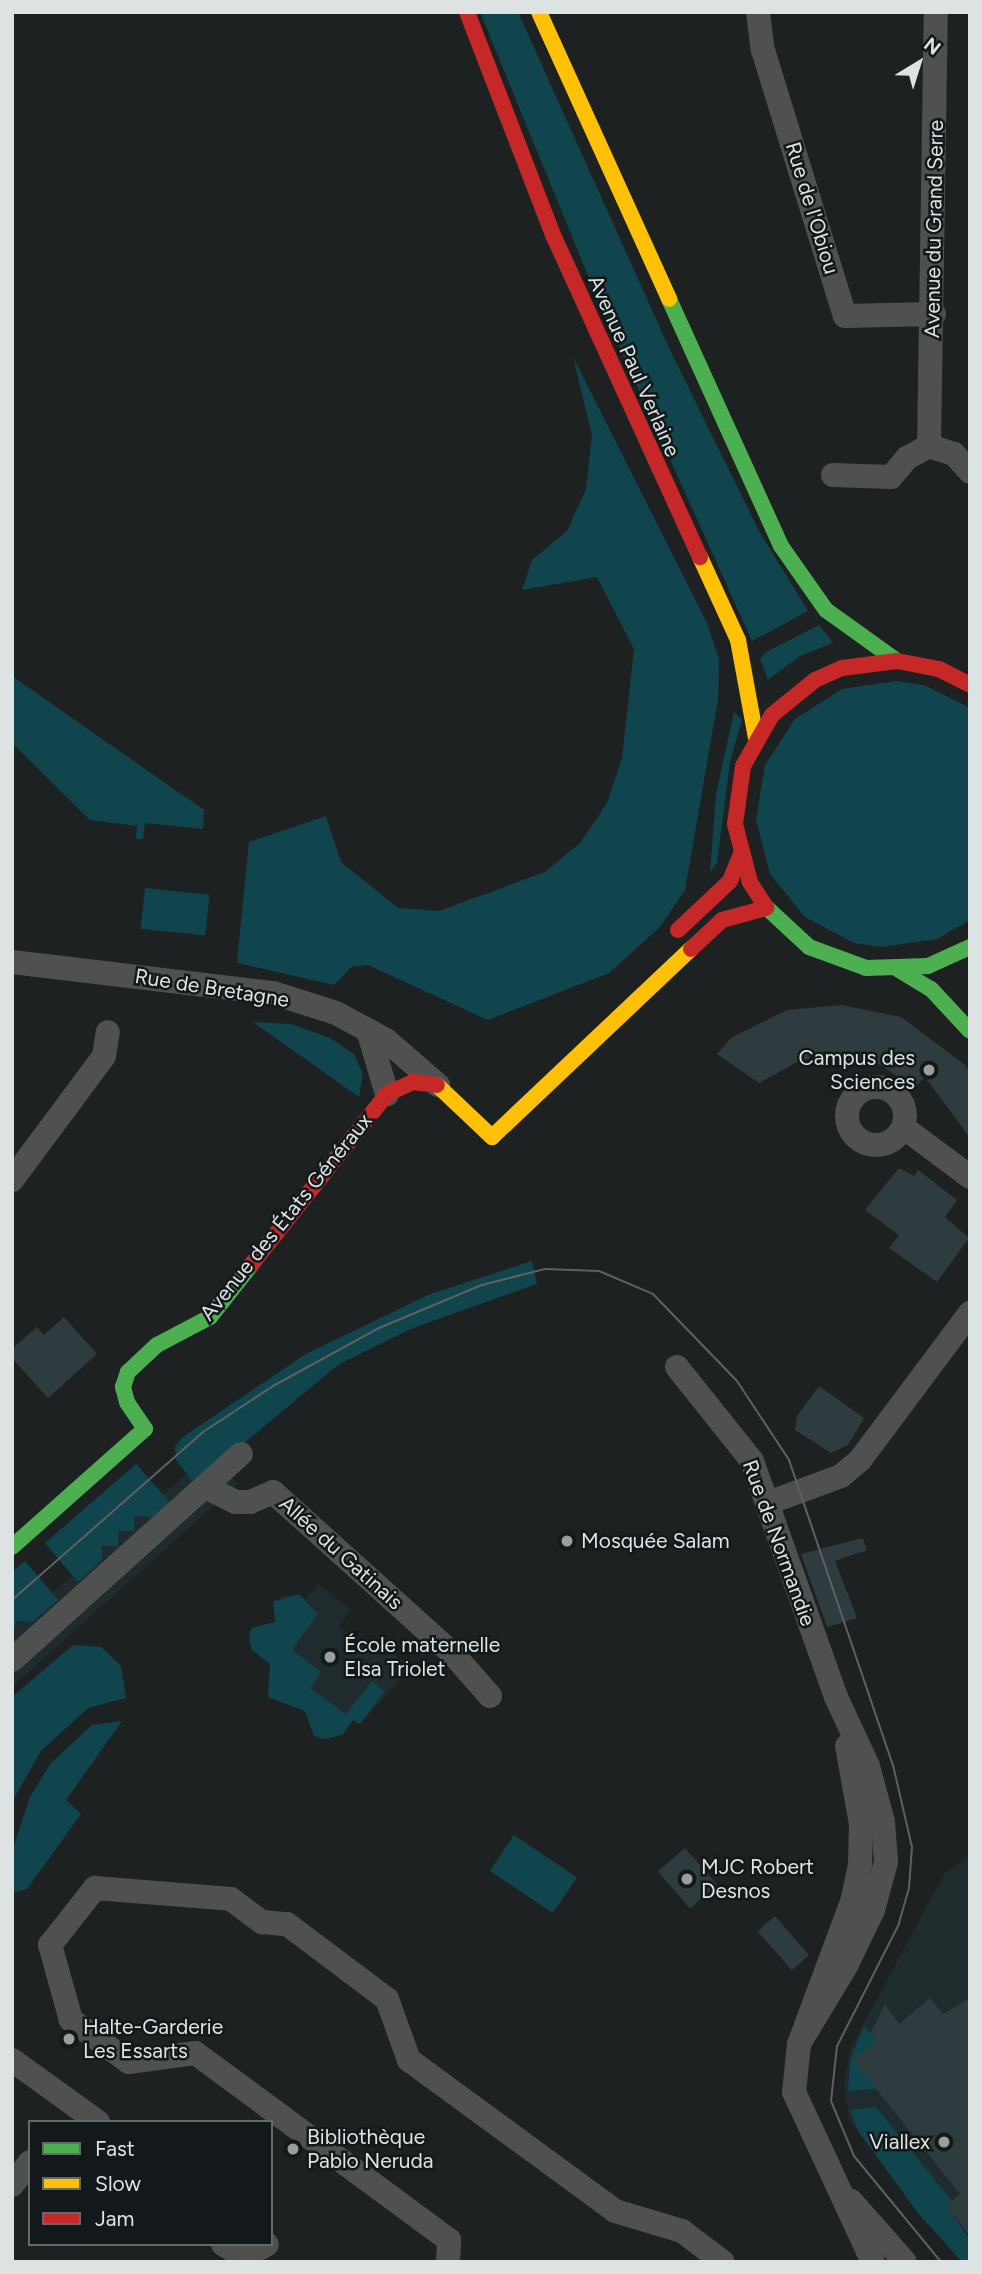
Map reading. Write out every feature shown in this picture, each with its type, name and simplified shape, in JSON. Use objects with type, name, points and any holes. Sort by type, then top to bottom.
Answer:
[{"type":"main road","name":"Avenue Paul Verlaine","points":[[467,12],[554,237],[738,640],[755,738]]},
{"type":"main road","points":[[539,12],[781,546],[826,610],[897,661]]},
{"type":"main road","points":[[962,951],[898,970],[835,960],[801,941],[766,908],[741,854],[736,794],[755,738],[785,702],[816,680],[869,662],[897,661],[939,669],[970,685]]},
{"type":"main road","points":[[669,939],[730,881],[741,854]]},
{"type":"main road","name":"Rue de Bretagne","points":[[439,1085],[480,1115],[492,1137],[722,919],[766,908]]},
{"type":"main road","points":[[951,1008],[949,980],[962,951]]},
{"type":"main road","points":[[898,970],[951,1008],[970,1031]]},
{"type":"main road","name":"Avenue des États Généraux","points":[[12,1547],[145,1429],[127,1402],[123,1387],[128,1372],[157,1345],[209,1317],[387,1094],[414,1082],[439,1085]]},
{"type":"street","name":"Rue de l'Obiou","points":[[758,12],[763,50],[845,316],[934,314]]},
{"type":"street","name":"Avenue du Grand Serre","points":[[929,446],[934,314],[936,12]]},
{"type":"street","points":[[833,475],[891,477],[907,458],[929,446],[954,454],[970,472]]},
{"type":"street","name":"Rue de Bretagne","points":[[12,962],[273,993],[336,1013],[368,1030],[439,1085]]},
{"type":"street","points":[[368,1030],[387,1094]]},
{"type":"street","points":[[12,1180],[104,1056],[108,1031]]},
{"type":"street","points":[[903,1127],[970,1177]]},
{"type":"street","points":[[768,1503],[841,1476],[860,1460],[970,1313]]},
{"type":"street","name":"Rue de Normandie","points":[[677,1367],[752,1461],[836,1697],[868,1766],[883,1822],[886,1863],[873,1910],[846,1966],[799,2044],[794,2092],[873,2262]]},
{"type":"street","points":[[12,1660],[241,1454]]},
{"type":"street","name":"Allée du Gatinais","points":[[205,1486],[236,1502],[250,1502],[273,1492],[453,1654],[490,1696]]},
{"type":"street","points":[[448,2262],[449,2239],[195,2053],[129,2062],[71,2020],[50,1945],[95,1888],[231,1899],[262,1923],[287,1924],[387,1999],[409,2060],[615,2211],[682,2231],[723,2262]]},
{"type":"street","points":[[12,2060],[69,2115],[90,2120]]},
{"type":"street","points":[[12,2185],[28,2165]]},
{"type":"street","name":"Rue de Normandie","points":[[836,2185],[905,2262]]},
{"type":"street","points":[[225,2246],[236,2255],[258,2254]]},
{"type":"shaded area","points":[[480,12],[518,12],[670,350],[759,531],[808,611],[752,641],[596,295]]},
{"type":"shaded area","points":[[573,357],[707,623],[719,659],[718,700],[685,890],[660,927],[609,973],[488,1020],[368,965],[351,967],[334,985],[237,963],[249,842],[326,816],[341,862],[398,908],[439,911],[545,872],[580,843],[607,803],[622,758],[634,649],[597,577],[522,590],[532,560],[567,531],[586,489],[592,435]]},
{"type":"shaded area","points":[[819,625],[833,643],[800,656],[768,680],[760,659],[766,652]]},
{"type":"shaded area","points":[[12,676],[204,810],[203,829],[145,823],[143,839],[136,839],[137,826],[90,820],[12,743]]},
{"type":"shaded area","points":[[896,681],[924,685],[970,708],[970,920],[937,939],[882,947],[854,943],[805,917],[770,874],[756,820],[765,765],[795,719],[842,689]]},
{"type":"shaded area","points":[[734,712],[742,720],[730,762],[717,863],[710,872],[716,794]]},
{"type":"shaded area","points":[[145,888],[210,895],[205,936],[141,929]]},
{"type":"shaded area","points":[[253,1022],[291,1024],[330,1038],[354,1054],[363,1074],[359,1097]]},
{"type":"shaded area","points":[[532,1261],[537,1284],[413,1328],[339,1364],[195,1484],[176,1460],[175,1446],[183,1437],[304,1355],[428,1295]]},
{"type":"shaded area","points":[[210,1453],[238,1484],[12,1687],[12,1629]]},
{"type":"shaded area","points":[[136,1464],[175,1508],[164,1517],[135,1516],[134,1531],[119,1531],[118,1546],[102,1546],[102,1560],[78,1582],[45,1543]]},
{"type":"shaded area","points":[[25,1561],[58,1600],[32,1622],[17,1621],[12,1636],[12,1572]]},
{"type":"shaded area","name":"École maternelle Elsa Triolet","points":[[318,1584],[351,1609],[339,1627],[372,1651],[378,1643],[412,1667],[360,1724],[353,1720],[343,1734],[319,1740],[305,1711],[268,1697],[270,1664],[252,1650],[248,1634],[252,1628],[275,1622],[274,1600],[288,1595],[306,1599]]},
{"type":"shaded area","points":[[299,1594],[318,1614],[292,1650],[321,1672],[310,1688],[346,1714],[372,1681],[385,1691],[360,1724],[353,1720],[343,1734],[327,1739],[314,1736],[305,1711],[268,1697],[270,1664],[252,1650],[249,1640],[252,1628],[275,1622],[273,1602]]},
{"type":"shaded area","points":[[73,1645],[101,1647],[121,1666],[126,1698],[88,1708],[41,1751],[12,1802],[12,1697]]},
{"type":"shaded area","points":[[122,1721],[66,1800],[81,1814],[27,1889],[12,1893],[12,1851],[30,1797],[51,1763],[92,1725]]},
{"type":"shaded area","points":[[514,1835],[577,1877],[553,1913],[490,1871]]},
{"type":"shaded area","points":[[970,1854],[970,2251],[849,2121],[844,2084],[850,2049],[944,1874]]},
{"type":"shaded area","points":[[864,2026],[877,2041],[877,2089],[848,2091],[850,2060]]},
{"type":"shaded area","points":[[876,2107],[952,2201],[946,2205],[970,2240],[970,2262],[962,2262],[918,2213],[858,2131],[850,2110]]},
{"type":"building","name":"Campus des Sciences","points":[[841,1005],[901,1017],[965,1065],[970,1072],[970,1138],[925,1077],[914,1088],[879,1064],[824,1057],[801,1060],[759,1083],[717,1054],[731,1038],[787,1010]]},
{"type":"building","points":[[899,1168],[914,1176],[918,1170],[957,1200],[945,1217],[969,1238],[937,1282],[889,1248],[899,1235],[865,1210]]},
{"type":"building","points":[[64,1317],[97,1354],[48,1398],[12,1358],[12,1349],[37,1327],[44,1335]]},
{"type":"building","points":[[819,1386],[864,1418],[848,1445],[831,1453],[795,1430],[797,1416]]},
{"type":"building","points":[[863,1538],[867,1550],[835,1561],[857,1618],[827,1627],[801,1554]]},
{"type":"building","name":"MJC Robert Desnos","points":[[685,1848],[717,1885],[690,1909],[658,1872]]},
{"type":"building","points":[[775,1916],[809,1955],[792,1970],[758,1931]]},
{"type":"building","name":"Viallex","points":[[930,1998],[943,2014],[970,1998],[970,2236],[946,2205],[960,2194],[853,2060],[877,2041],[871,2033],[885,2004],[899,2024]]},
{"type":"tram line","points":[[12,1600],[203,1432],[273,1386],[379,1328],[482,1285],[545,1269],[599,1271],[653,1294],[737,1381],[789,1460],[893,1765],[912,1847],[909,1888],[899,1924],[837,2046],[831,2101],[854,2156],[941,2262]]},
{"type":"traffic: fast","points":[[669,299],[781,546],[826,610],[897,661]]},
{"type":"traffic: fast","points":[[766,907],[809,947],[866,968],[928,966],[970,947]]},
{"type":"traffic: fast","points":[[899,970],[931,989],[970,1031]]},
{"type":"traffic: fast","points":[[12,1547],[145,1429],[127,1402],[123,1387],[128,1372],[157,1345],[210,1317],[251,1265]]},
{"type":"traffic: slow","points":[[539,12],[669,299]]},
{"type":"traffic: slow","points":[[700,557],[738,640],[756,738]]},
{"type":"traffic: slow","points":[[437,1085],[492,1137],[691,949]]},
{"type":"traffic: jam","points":[[467,12],[554,237],[700,557]]},
{"type":"traffic: jam","points":[[766,907],[750,882],[735,824],[743,766],[772,715],[815,680],[842,668],[897,661],[939,669],[970,685]]},
{"type":"traffic: jam","points":[[678,930],[730,881],[741,854]]},
{"type":"traffic: jam","points":[[691,949],[722,920],[766,908]]},
{"type":"traffic: jam","points":[[251,1265],[387,1094],[413,1082],[437,1085]]},
{"type":"place","name":"Campus des Sciences","points":[[929,1070]]},
{"type":"place","name":"Mosquée Salam","points":[[567,1541]]},
{"type":"place","name":"École maternelle Elsa Triolet","points":[[330,1657]]},
{"type":"place","name":"MJC Robert Desnos","points":[[687,1879]]},
{"type":"place","name":"Halte-Garderie Les Essarts","points":[[69,2039]]},
{"type":"place","name":"Viallex","points":[[944,2142]]},
{"type":"place","name":"Bibliothèque Pablo Neruda","points":[[293,2149]]}]
